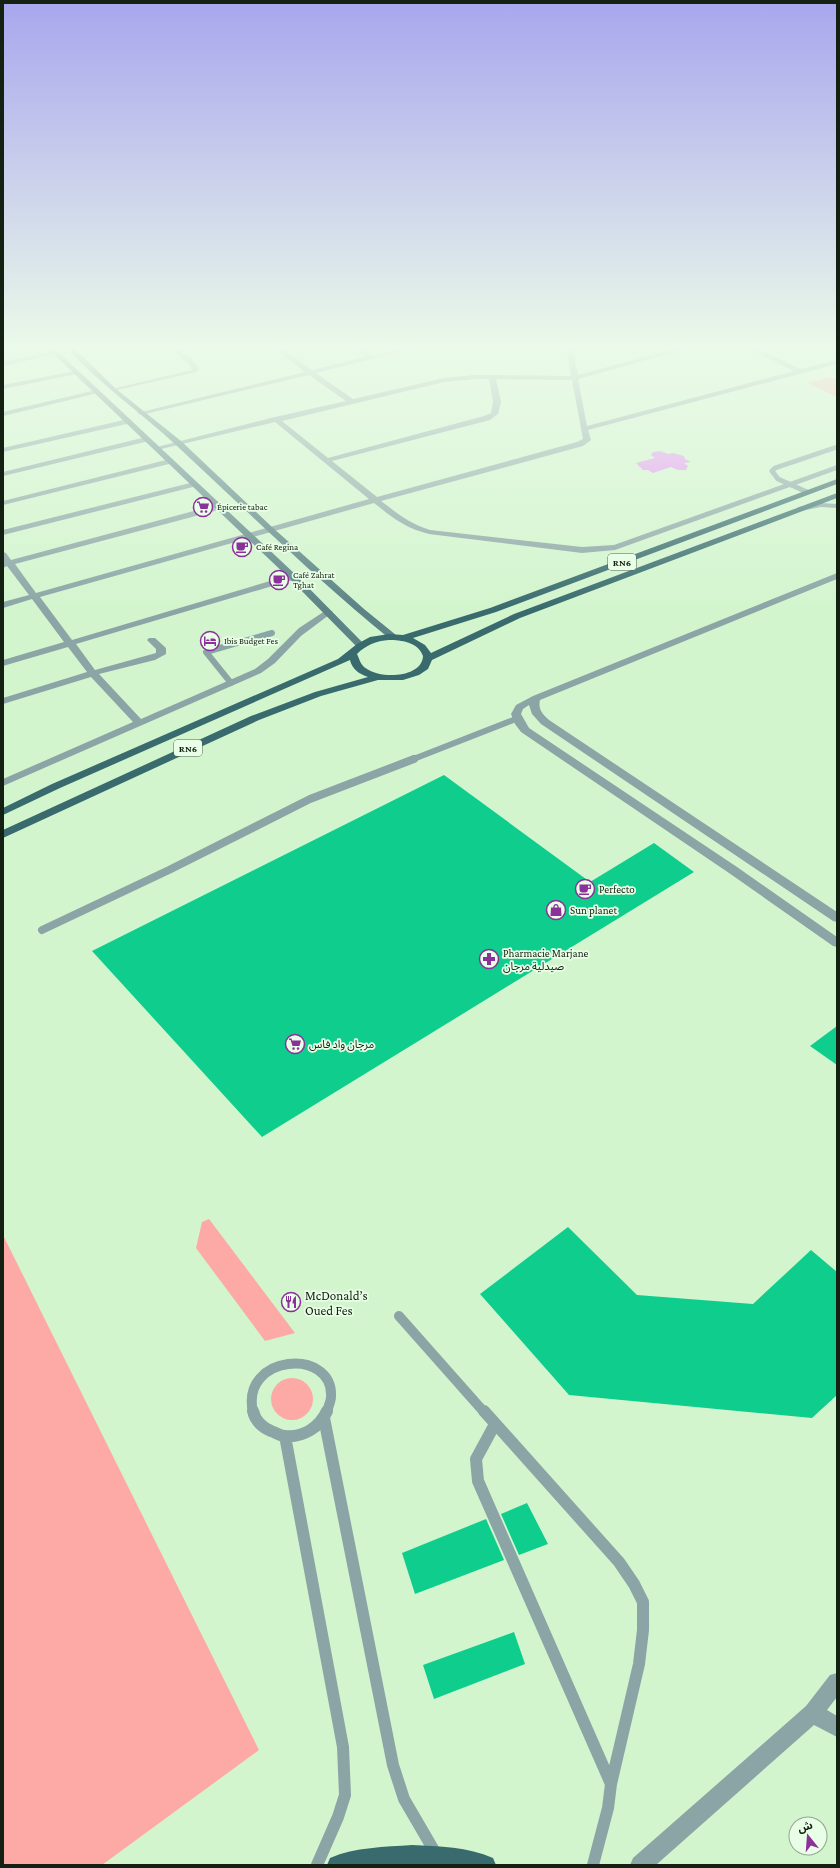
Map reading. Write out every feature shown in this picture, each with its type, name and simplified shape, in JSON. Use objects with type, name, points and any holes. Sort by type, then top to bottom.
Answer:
[{"type":"main road","name":"RN6","points":[[404,638],[493,610],[837,481]]},
{"type":"main road","name":"RN6","points":[[428,658],[478,633],[517,616],[837,494]]},
{"type":"main road","name":"RN6","points":[[3,812],[56,786],[353,655],[353,660],[356,666],[368,674],[378,677],[397,678],[415,673],[426,664],[428,658],[424,648],[413,641],[404,638],[393,637],[375,639],[360,645]]},
{"type":"main road","points":[[353,655],[360,645]]},
{"type":"main road","name":"RN6","points":[[3,834],[255,718],[318,694],[378,677]]},
{"type":"main road","points":[[337,1865],[370,1858],[438,1856],[469,1860],[486,1865]]},
{"type":"street","points":[[3,450],[66,434]]},
{"type":"street","points":[[141,434],[293,577],[360,645]]},
{"type":"street","points":[[167,434],[269,529],[361,611],[393,637]]},
{"type":"street","points":[[157,448],[214,434]]},
{"type":"street","points":[[295,434],[375,500],[412,527],[429,532],[558,548],[600,550],[615,547],[837,467]]},
{"type":"street","points":[[328,460],[426,434]]},
{"type":"street","points":[[3,605],[269,529],[571,447],[587,440],[586,434]]},
{"type":"street","points":[[3,474],[146,439]]},
{"type":"street","points":[[3,503],[170,461]]},
{"type":"street","points":[[3,533],[194,484]]},
{"type":"street","points":[[799,509],[813,506],[837,506]]},
{"type":"street","points":[[6,564],[219,507]]},
{"type":"street","points":[[3,554],[6,564],[34,596],[93,673],[140,724]]},
{"type":"street","points":[[837,576],[536,698],[521,705],[516,714],[516,719],[525,730],[733,870],[837,943]]},
{"type":"street","points":[[3,663],[293,577]]},
{"type":"street","points":[[3,783],[140,724],[231,683],[269,664],[305,627],[328,612]]},
{"type":"street","points":[[3,701],[93,673],[152,658],[162,654],[161,648],[152,640]]},
{"type":"street","points":[[536,698],[534,706],[536,713],[545,722],[837,918]]},
{"type":"street","points":[[640,1865],[813,1713],[837,1682]]},
{"type":"street","points":[[813,1713],[837,1727]]},
{"type":"lane","points":[[807,492],[774,475],[772,471],[775,468],[837,447]]},
{"type":"lane","points":[[231,683],[206,652],[272,633]]},
{"type":"lane","points":[[42,930],[169,870],[310,799],[516,719]]},
{"type":"lane","points":[[399,1316],[619,1562],[634,1584],[642,1602],[643,1630],[639,1664],[611,1784],[608,1808],[593,1865]]},
{"type":"lane","points":[[282,1363],[305,1363],[323,1374],[331,1391],[330,1405],[324,1418],[314,1428],[300,1435],[285,1436],[273,1434],[263,1427],[256,1418],[252,1408],[252,1396],[256,1385],[263,1375],[272,1368],[282,1363]]},
{"type":"lane","points":[[324,1418],[393,1765],[404,1799],[438,1856]]},
{"type":"lane","points":[[495,1424],[476,1459],[478,1481],[611,1784]]},
{"type":"lane","points":[[285,1436],[343,1747],[345,1795],[338,1817],[317,1865]]},
{"type":"shaded area","points":[[660,451],[668,454],[673,453],[684,456],[685,459],[691,462],[684,463],[688,466],[686,470],[678,470],[671,467],[653,473],[648,470],[643,470],[636,463],[655,458],[651,455],[653,452]]},
{"type":"shaded area","points":[[209,1219],[295,1333],[265,1341],[196,1248],[202,1222]]},
{"type":"shaded area","points":[[3,1235],[259,1750],[102,1865],[3,1865]]},
{"type":"shaded area","points":[[292,1378],[307,1384],[313,1399],[307,1414],[292,1420],[277,1414],[271,1399],[277,1384]]},
{"type":"building","name":"مرجان واد فاس","points":[[444,775],[590,882],[654,843],[694,872],[262,1137],[92,951]]},
{"type":"building","points":[[837,1026],[837,1065],[810,1046]]},
{"type":"building","points":[[568,1227],[637,1295],[753,1304],[811,1250],[837,1272],[837,1395],[812,1418],[569,1395],[480,1294]]},
{"type":"building","points":[[527,1503],[548,1544],[519,1555],[501,1514]]},
{"type":"building","points":[[486,1519],[504,1560],[415,1594],[402,1553]]},
{"type":"building","points":[[514,1632],[525,1664],[434,1699],[423,1665]]},
{"type":"place","name":"Épicerie tabac","points":[[203,507]]},
{"type":"place","name":"Café Regina","points":[[242,547]]},
{"type":"place","name":"Café Zahrat Tghat","points":[[279,580]]},
{"type":"place","name":"Ibis Budget Fes","points":[[210,641]]},
{"type":"place","name":"Perfecto","points":[[585,889]]},
{"type":"place","name":"Sun planet","points":[[556,910]]},
{"type":"place","name":"Pharmacie Marjane صيدلية مرجان","points":[[489,959]]},
{"type":"place","name":"مرجان واد فاس","points":[[295,1044]]},
{"type":"place","name":"McDonald’s Oued Fes","points":[[291,1302]]}]
